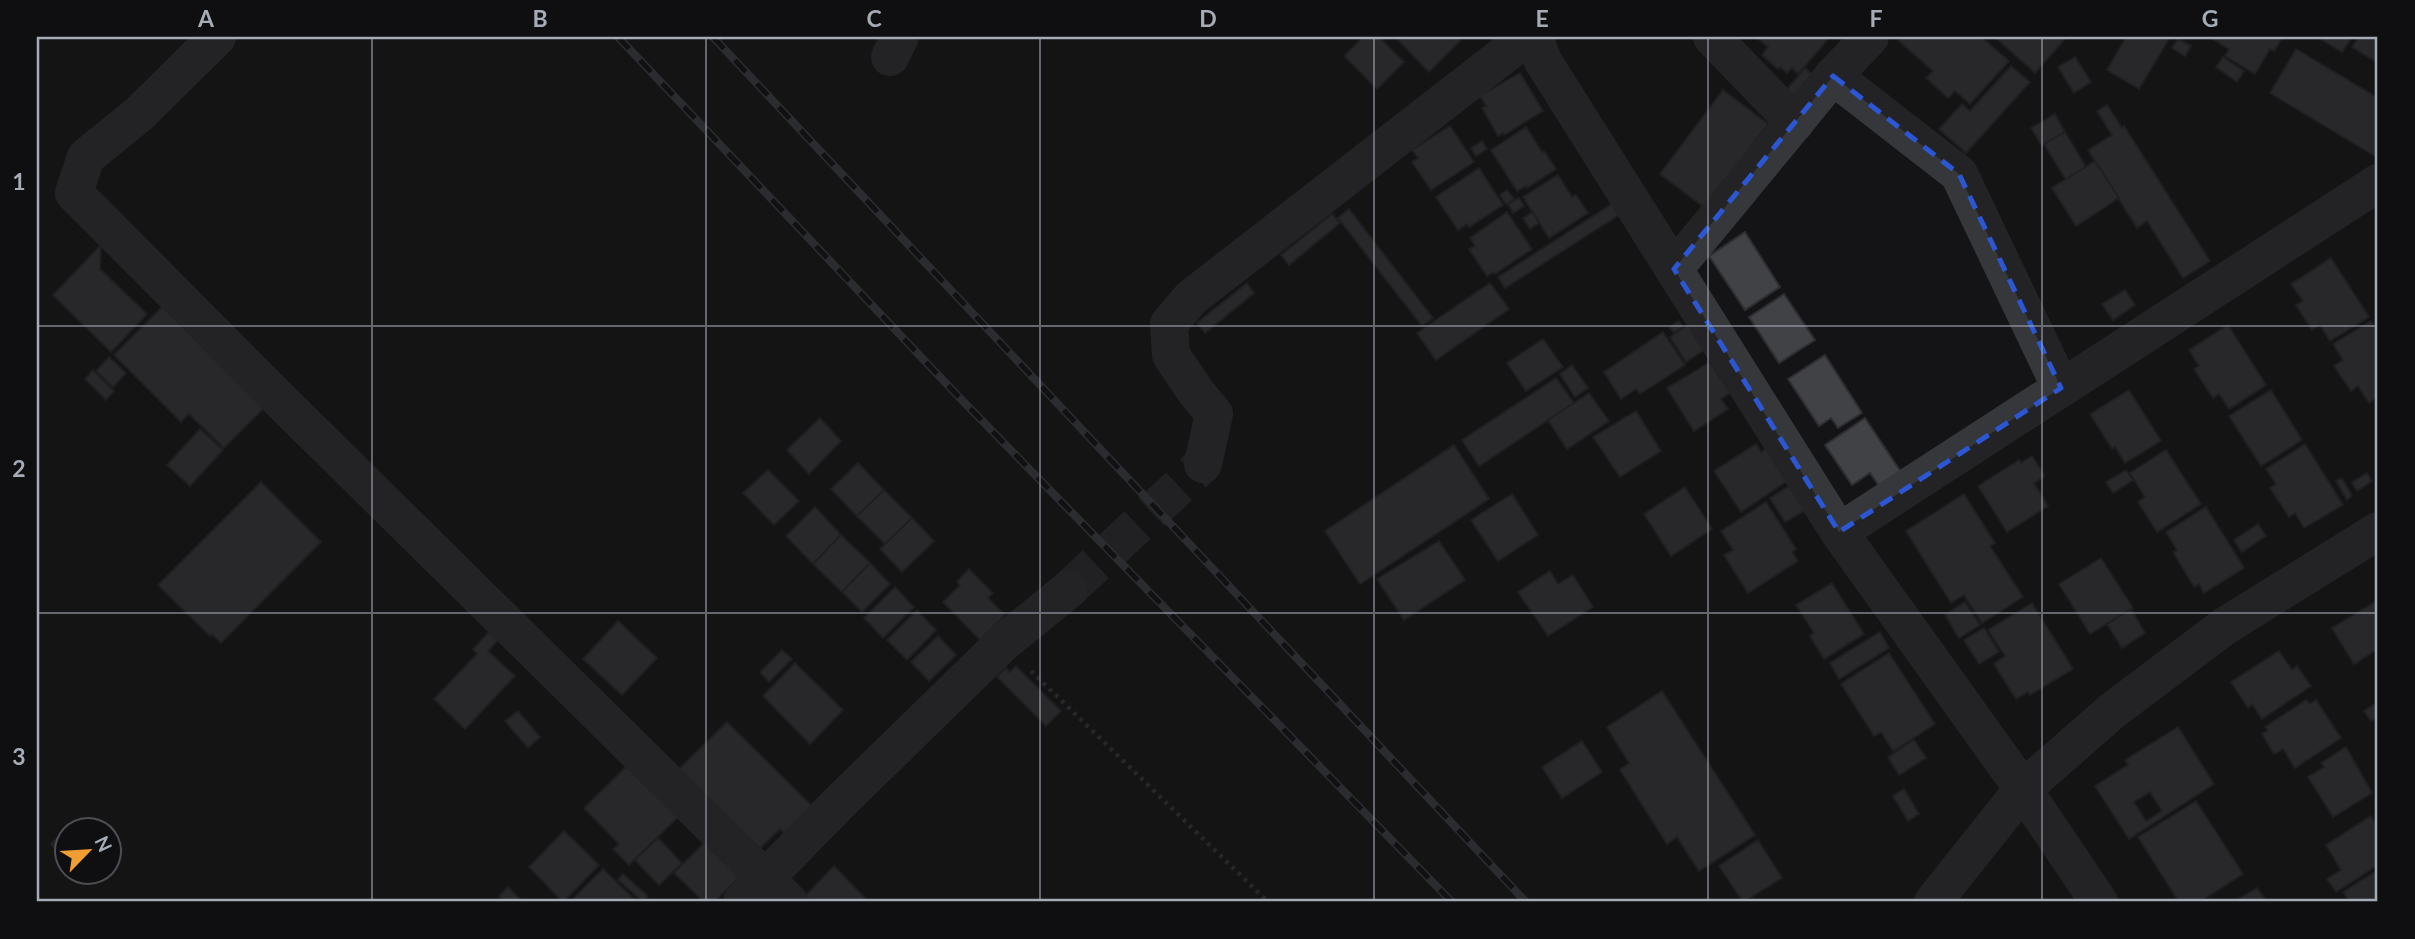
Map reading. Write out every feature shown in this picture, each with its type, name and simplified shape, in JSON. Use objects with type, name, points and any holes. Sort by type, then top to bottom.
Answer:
[{"type":"street","points":[[217,37],[139,114],[86,158],[74,193],[766,895],[841,801],[1003,643],[1068,590]]},
{"type":"street","points":[[1203,464],[1214,414],[1171,355],[1169,324],[1191,298],[1527,37]]},
{"type":"street","points":[[1534,37],[1543,61],[1839,532],[2023,789],[2099,902]]},
{"type":"street","points":[[1712,37],[1794,123]]},
{"type":"street","points":[[1674,269],[1833,76],[1870,37]]},
{"type":"street","points":[[1833,76],[1959,174],[2061,388]]},
{"type":"street","points":[[1839,532],[2378,183]]},
{"type":"street","points":[[1933,902],[2023,789],[2112,711],[2225,626],[2378,531]]},
{"type":"path","points":[[1003,643],[1268,902]]},
{"type":"highlighted area","points":[[1833,76],[1959,174],[2061,388],[1839,532],[1674,269]]},
{"type":"building","points":[[1363,37],[1379,37],[1404,62],[1377,89],[1344,56]]},
{"type":"building","points":[[1402,37],[1456,37],[1460,41],[1429,72],[1398,40]]},
{"type":"building","points":[[1756,37],[1830,37],[1798,74],[1792,68],[1787,73],[1780,67],[1778,69],[1762,55],[1768,47]]},
{"type":"building","points":[[1902,37],[1981,37],[2009,61],[1970,104],[1955,91],[1948,98],[1926,78],[1933,71],[1898,40]]},
{"type":"building","points":[[1995,37],[2062,37],[2065,39],[2035,73]]},
{"type":"building","points":[[2121,37],[2170,37],[2139,89],[2107,70],[2125,39]]},
{"type":"building","points":[[2209,37],[2283,37],[2274,51],[2270,49],[2255,74],[2225,56],[2229,49]]},
{"type":"building","points":[[2317,37],[2352,37],[2342,52]]},
{"type":"building","points":[[2359,37],[2378,37],[2378,63],[2352,47]]},
{"type":"building","points":[[2178,39],[2191,46],[2185,56],[2172,48]]},
{"type":"building","points":[[2296,49],[2378,98],[2378,158],[2270,93]]},
{"type":"building","points":[[2075,57],[2091,82],[2074,93],[2058,67]]},
{"type":"building","points":[[2223,57],[2244,71],[2237,82],[2216,67]]},
{"type":"building","points":[[2011,66],[2030,82],[1966,153],[1939,129],[1962,104],[1970,111]]},
{"type":"building","points":[[1805,68],[1816,78],[1794,105],[1782,95]]},
{"type":"building","points":[[1520,73],[1543,111],[1498,136],[1482,108],[1486,106],[1480,96]]},
{"type":"building","points":[[1723,90],[1768,124],[1705,208],[1660,174]]},
{"type":"building","points":[[2107,105],[2122,128],[2124,126],[2210,261],[2183,278],[2147,221],[2137,228],[2088,150],[2112,135],[2097,111]]},
{"type":"building","points":[[2055,114],[2065,132],[2042,146],[2031,128]]},
{"type":"building","points":[[1450,126],[1474,162],[1431,190],[1412,162],[1418,158],[1412,150]]},
{"type":"building","points":[[1526,127],[1556,169],[1527,188],[1526,186],[1517,191],[1491,150]]},
{"type":"building","points":[[2065,132],[2086,167],[2066,180],[2044,144]]},
{"type":"building","points":[[1482,141],[1487,149],[1476,156],[1471,148]]},
{"type":"building","points":[[2095,161],[2119,198],[2076,226],[2052,188]]},
{"type":"building","points":[[1479,168],[1503,205],[1469,227],[1467,224],[1458,230],[1436,197]]},
{"type":"building","points":[[1558,175],[1572,197],[1576,195],[1588,213],[1549,238],[1523,197]]},
{"type":"building","points":[[1507,190],[1514,199],[1506,204],[1500,195]]},
{"type":"building","points":[[1519,198],[1524,206],[1513,213],[1508,204]]},
{"type":"building","points":[[1612,204],[1619,215],[1505,288],[1498,277]]},
{"type":"building","points":[[1349,209],[1433,318],[1422,326],[1338,218]]},
{"type":"building","points":[[1507,212],[1532,249],[1495,274],[1493,272],[1487,276],[1469,249],[1475,246],[1470,238]]},
{"type":"building","points":[[1533,212],[1539,223],[1530,229],[1523,218]]},
{"type":"building","points":[[1332,214],[1340,223],[1289,265],[1281,255]]},
{"type":"building","points":[[1745,232],[1780,287],[1745,310],[1709,256]]},
{"type":"building","points":[[101,245],[100,269],[147,314],[111,352],[53,295]]},
{"type":"building","points":[[2331,258],[2369,317],[2330,341],[2320,325],[2312,330],[2296,305],[2303,301],[2291,284]]},
{"type":"building","points":[[1247,283],[1254,293],[1205,333],[1197,323]]},
{"type":"building","points":[[1490,283],[1509,309],[1436,360],[1417,333]]},
{"type":"building","points":[[2125,290],[2135,305],[2113,320],[2102,304]]},
{"type":"building","points":[[1784,294],[1815,340],[1779,363],[1749,317]]},
{"type":"building","points":[[167,302],[269,403],[224,448],[189,414],[181,422],[114,355]]},
{"type":"building","points":[[1679,321],[1683,327],[1674,333],[1669,327]]},
{"type":"building","points":[[2371,321],[2378,331],[2378,397],[2369,403],[2358,386],[2351,391],[2334,366],[2343,360],[2333,344]]},
{"type":"building","points":[[1691,323],[1707,348],[1686,362],[1670,337]]},
{"type":"building","points":[[2228,325],[2266,385],[2229,409],[2219,394],[2213,398],[2194,369],[2199,366],[2189,350]]},
{"type":"building","points":[[1663,332],[1685,365],[1640,394],[1636,389],[1621,399],[1604,372]]},
{"type":"building","points":[[1543,339],[1563,367],[1526,391],[1507,363]]},
{"type":"building","points":[[1825,355],[1862,413],[1838,428],[1831,418],[1819,426],[1788,379]]},
{"type":"building","points":[[109,357],[126,373],[113,387],[96,371]]},
{"type":"building","points":[[1710,362],[1730,393],[1721,399],[1728,409],[1694,431],[1667,388]]},
{"type":"building","points":[[1572,365],[1588,388],[1575,397],[1560,374]]},
{"type":"building","points":[[93,370],[114,391],[106,400],[85,379]]},
{"type":"building","points":[[1556,378],[1574,403],[1479,466],[1462,440]]},
{"type":"building","points":[[2129,390],[2161,441],[2125,463],[2115,447],[2112,449],[2090,414]]},
{"type":"building","points":[[2271,390],[2302,440],[2261,466],[2229,416]]},
{"type":"building","points":[[1589,393],[1609,421],[1567,449],[1548,420]]},
{"type":"building","points":[[1636,411],[1661,451],[1620,477],[1593,437]]},
{"type":"building","points":[[820,418],[841,441],[809,474],[787,450]]},
{"type":"building","points":[[1865,418],[1901,472],[1879,486],[1870,473],[1852,485],[1825,445]]},
{"type":"building","points":[[200,429],[223,450],[190,486],[167,465]]},
{"type":"building","points":[[1756,444],[1761,452],[1769,446],[1790,479],[1741,512],[1714,471]]},
{"type":"building","points":[[2305,444],[2343,505],[2304,528],[2295,513],[2289,517],[2270,488],[2276,484],[2266,469]]},
{"type":"building","points":[[1454,445],[1489,499],[1360,584],[1325,531]]},
{"type":"building","points":[[2166,450],[2201,504],[2157,532],[2138,502],[2145,497],[2130,473]]},
{"type":"building","points":[[2032,456],[2045,476],[2034,483],[2048,506],[2007,532],[1978,486],[2019,460],[2021,463]]},
{"type":"building","points":[[858,463],[884,490],[857,516],[831,489]]},
{"type":"building","points":[[768,470],[799,501],[774,525],[743,493]]},
{"type":"building","points":[[2126,470],[2133,480],[2113,493],[2106,482]]},
{"type":"building","points":[[2367,473],[2372,481],[2357,491],[2352,482]]},
{"type":"building","points":[[2342,478],[2352,496],[2347,500],[2336,481]]},
{"type":"building","points":[[261,482],[321,542],[221,643],[212,634],[210,636],[158,585]]},
{"type":"building","points":[[1794,483],[1809,508],[1785,522],[1770,498]]},
{"type":"building","points":[[1685,487],[1712,529],[1671,556],[1644,514]]},
{"type":"building","points":[[884,490],[912,518],[885,544],[857,516]]},
{"type":"building","points":[[1512,494],[1538,535],[1498,561],[1471,520]]},
{"type":"building","points":[[1964,494],[1995,543],[1990,546],[2023,597],[1982,623],[1964,595],[1951,603],[1906,531]]},
{"type":"building","points":[[1766,502],[1796,549],[1792,552],[1798,561],[1748,593],[1724,555],[1733,550],[1721,531]]},
{"type":"building","points":[[815,507],[841,535],[813,564],[786,536]]},
{"type":"building","points":[[2206,507],[2244,568],[2204,593],[2199,584],[2194,587],[2173,552],[2177,550],[2166,532]]},
{"type":"building","points":[[912,518],[934,541],[902,572],[880,549]]},
{"type":"building","points":[[2258,524],[2266,536],[2242,552],[2234,540]]},
{"type":"building","points":[[841,535],[870,563],[842,592],[813,564]]},
{"type":"building","points":[[1439,541],[1465,580],[1404,620],[1377,579]]},
{"type":"building","points":[[2101,558],[2133,608],[2090,634],[2059,584]]},
{"type":"building","points":[[870,563],[890,584],[862,612],[842,592]]},
{"type":"building","points":[[969,569],[993,593],[988,598],[1005,615],[980,640],[943,602],[960,585],[957,582]]},
{"type":"building","points":[[1550,571],[1558,584],[1573,575],[1593,607],[1548,636],[1518,592]]},
{"type":"building","points":[[1832,583],[1864,634],[1824,659],[1810,636],[1814,633],[1796,605]]},
{"type":"building","points":[[895,587],[914,607],[883,638],[864,618]]},
{"type":"building","points":[[2378,600],[2378,649],[2354,664],[2332,628]]},
{"type":"building","points":[[1965,602],[1980,625],[1959,638],[1945,615]]},
{"type":"building","points":[[2032,603],[2073,669],[2030,695],[2028,692],[2016,699],[1994,664],[2005,656],[1988,630]]},
{"type":"building","points":[[2131,609],[2145,633],[2122,648],[2107,624]]},
{"type":"building","points":[[917,610],[936,630],[907,660],[887,640]]},
{"type":"building","points":[[618,621],[657,658],[622,695],[583,659]]},
{"type":"building","points":[[1984,628],[1999,652],[1979,664],[1964,640]]},
{"type":"building","points":[[489,632],[498,640],[488,651],[515,676],[465,729],[434,699],[477,654],[473,649]]},
{"type":"building","points":[[1880,632],[1889,648],[1839,679],[1830,663]]},
{"type":"building","points":[[938,636],[956,655],[929,681],[911,662]]},
{"type":"building","points":[[782,650],[792,659],[769,682],[760,672]]},
{"type":"building","points":[[2279,651],[2292,670],[2297,666],[2311,686],[2262,719],[2252,704],[2248,708],[2231,682]]},
{"type":"building","points":[[1889,653],[1935,724],[1893,751],[1881,732],[1874,736],[1841,684]]},
{"type":"building","points":[[795,663],[843,710],[810,744],[763,696]]},
{"type":"building","points":[[1016,666],[1061,711],[1046,726],[997,677],[1006,668],[1010,672]]},
{"type":"building","points":[[1662,691],[1755,835],[1699,871],[1677,837],[1667,844],[1620,770],[1629,763],[1607,727]]},
{"type":"building","points":[[2306,700],[2310,704],[2316,700],[2341,738],[2295,768],[2283,749],[2274,754],[2262,734],[2268,730],[2265,727]]},
{"type":"building","points":[[2378,702],[2378,717],[2371,721],[2364,711]]},
{"type":"building","points":[[518,711],[540,737],[528,748],[505,721]]},
{"type":"building","points":[[727,722],[816,810],[789,838],[780,829],[758,850],[678,770]]},
{"type":"building","points":[[2178,727],[2214,784],[2129,839],[2095,786],[2128,765],[2125,760]],"holes":[[[2150,792],[2162,811],[2146,821],[2134,802]]]},
{"type":"building","points":[[1914,740],[1926,758],[1899,775],[1888,757]]},
{"type":"building","points":[[1582,741],[1602,772],[1562,798],[1542,767]]},
{"type":"building","points":[[2346,747],[2372,793],[2333,817],[2308,777],[2324,767],[2321,763]]},
{"type":"building","points":[[629,764],[679,816],[629,865],[613,849],[619,844],[584,808]]},
{"type":"building","points":[[1904,789],[1919,814],[1908,821],[1893,796]]},
{"type":"building","points":[[2196,801],[2243,874],[2199,902],[2179,902],[2138,837]]},
{"type":"building","points":[[2371,816],[2378,828],[2378,865],[2336,892],[2327,879],[2341,870],[2326,845]]},
{"type":"building","points":[[564,831],[599,865],[563,902],[529,867]]},
{"type":"building","points":[[658,838],[682,863],[659,885],[635,860]]},
{"type":"building","points":[[1758,840],[1782,878],[1743,902],[1719,866]]},
{"type":"building","points":[[706,841],[741,876],[714,902],[704,902],[674,873]]},
{"type":"building","points":[[834,866],[869,902],[807,902],[809,900],[805,896]]},
{"type":"building","points":[[603,869],[637,902],[570,902]]},
{"type":"building","points":[[2378,870],[2378,902],[2350,902],[2343,892]]},
{"type":"building","points":[[623,874],[648,896],[642,901],[618,880]]},
{"type":"building","points":[[508,887],[523,902],[505,902],[499,896]]},
{"type":"building","points":[[2257,888],[2267,902],[2234,902]]},
{"type":"tunnel","points":[[1068,590],[1203,464]]},
{"type":"railway","points":[[618,37],[958,396],[1452,902]]},
{"type":"railway","points":[[713,37],[1526,902]]}]
